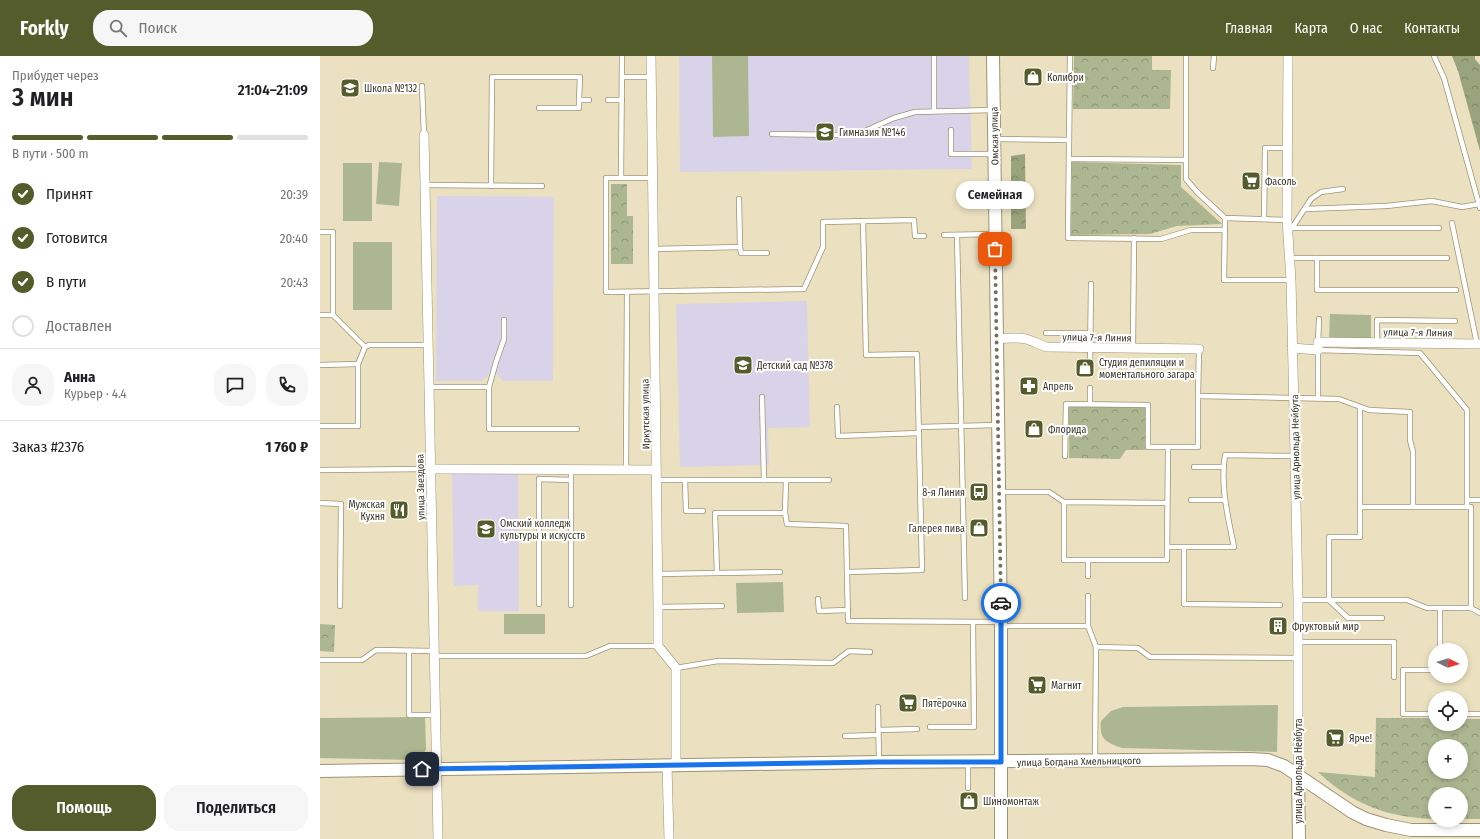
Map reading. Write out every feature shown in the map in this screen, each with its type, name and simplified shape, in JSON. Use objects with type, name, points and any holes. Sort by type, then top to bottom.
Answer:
[{"type":"main road","name":"Омская улица","points":[[993,56],[1000,492],[1001,839]]},
{"type":"main road","name":"улица Богдана Хмельницкого","points":[[320,771],[1250,758],[1268,760],[1284,766],[1352,812],[1366,819],[1411,830],[1480,830]]},
{"type":"main road","name":"улица Арнольда Нейбута","points":[[1298,775],[1299,839]]},
{"type":"street","name":"Иркутская улица","points":[[651,56],[658,646]]},
{"type":"street","name":"улица Арнольда Нейбута","points":[[1288,56],[1287,148],[1289,258],[1291,280],[1298,600],[1298,775]]},
{"type":"street","name":"улица Звездова","points":[[424,135],[438,839]]},
{"type":"street","name":"улица 7-я Линия","points":[[997,339],[1028,339],[1037,345],[1047,347],[1199,349]]},
{"type":"street","name":"улица 7-я Линия","points":[[1292,348],[1377,342],[1478,344]]},
{"type":"street","points":[[430,469],[656,470]]},
{"type":"street","points":[[658,646],[676,668],[669,839]]},
{"type":"lane","points":[[621,178],[622,56]]},
{"type":"lane","points":[[934,56],[934,111]]},
{"type":"lane","points":[[1070,56],[1068,238],[1161,238],[1191,230],[1225,230]]},
{"type":"lane","points":[[1186,56],[1186,178],[1197,192],[1225,218],[1264,219],[1289,225],[1438,228]]},
{"type":"lane","points":[[1213,68],[1214,56]]},
{"type":"lane","points":[[1305,209],[1386,206],[1432,201],[1462,207],[1480,206],[1444,78],[1434,56]]},
{"type":"lane","points":[[491,186],[492,77],[580,77],[580,108],[539,108]]},
{"type":"lane","points":[[622,77],[651,77]]},
{"type":"lane","points":[[422,86],[424,135]]},
{"type":"lane","points":[[579,100],[589,100]]},
{"type":"lane","points":[[608,100],[622,100]]},
{"type":"lane","points":[[772,134],[841,135],[863,132],[894,118],[915,112],[993,110]]},
{"type":"lane","points":[[951,130],[951,154],[994,154]]},
{"type":"lane","points":[[994,139],[1069,140]]},
{"type":"lane","points":[[1264,219],[1265,148],[1287,148]]},
{"type":"lane","points":[[1069,159],[1186,160]]},
{"type":"lane","points":[[653,178],[606,178],[606,292],[804,289],[823,247],[823,222],[914,220],[915,236],[924,236]]},
{"type":"lane","points":[[426,186],[542,186]]},
{"type":"lane","points":[[1289,225],[1305,209],[1311,199],[1321,192],[1343,189]]},
{"type":"lane","points":[[739,199],[740,253],[766,253]]},
{"type":"lane","points":[[1225,218],[1224,280],[1291,280]]},
{"type":"lane","points":[[847,572],[922,570],[917,354],[866,355],[862,221]]},
{"type":"lane","points":[[1452,223],[1478,344]]},
{"type":"lane","points":[[320,232],[333,232],[333,315],[365,347]]},
{"type":"lane","points":[[944,235],[995,234]]},
{"type":"lane","points":[[957,235],[965,598]]},
{"type":"lane","points":[[1133,348],[1134,238]]},
{"type":"lane","points":[[654,249],[740,247]]},
{"type":"lane","points":[[1289,258],[1447,258]]},
{"type":"lane","points":[[1317,258],[1317,290],[1456,290]]},
{"type":"lane","points":[[1090,365],[1091,284]]},
{"type":"lane","points":[[626,292],[626,470]]},
{"type":"lane","points":[[320,315],[333,315]]},
{"type":"lane","points":[[1318,398],[1319,319]]},
{"type":"lane","points":[[504,320],[504,339],[489,387],[489,429],[577,429]]},
{"type":"lane","points":[[1377,342],[1377,320],[1455,321]]},
{"type":"lane","points":[[1046,333],[1090,333]]},
{"type":"lane","points":[[320,426],[358,426],[358,364],[365,347],[369,345],[429,345]]},
{"type":"lane","points":[[1318,346],[1420,353],[1467,410],[1467,507]]},
{"type":"lane","points":[[1065,456],[1066,404],[1148,405],[1148,447],[1198,447],[1199,349]]},
{"type":"lane","points":[[320,365],[358,364]]},
{"type":"lane","points":[[429,387],[489,387]]},
{"type":"lane","points":[[1090,388],[1090,404]]},
{"type":"lane","points":[[1198,396],[1339,399],[1360,408],[1369,410],[1410,412],[1410,440],[1413,452],[1413,506]]},
{"type":"lane","points":[[762,397],[764,480]]},
{"type":"lane","points":[[837,408],[838,436],[919,433]]},
{"type":"lane","points":[[1360,408],[1360,537],[1329,537],[1329,600],[1348,618],[1382,618]]},
{"type":"lane","points":[[919,427],[999,425]]},
{"type":"lane","points":[[1064,502],[1064,560],[1167,560],[1168,447]]},
{"type":"lane","points":[[1167,547],[1234,547],[1225,500],[1225,456],[1295,456]]},
{"type":"lane","points":[[1194,467],[1224,467]]},
{"type":"lane","points":[[320,470],[430,469]]},
{"type":"lane","points":[[571,470],[571,605]]},
{"type":"lane","points":[[539,604],[539,479],[571,480]]},
{"type":"lane","points":[[657,480],[829,480]]},
{"type":"lane","points":[[685,480],[686,511],[703,511]]},
{"type":"lane","points":[[786,480],[785,513],[787,524],[846,526],[848,621],[1088,626]]},
{"type":"lane","points":[[1000,492],[1049,492],[1064,502],[1167,503]]},
{"type":"lane","points":[[1191,500],[1225,500]]},
{"type":"lane","points":[[1467,500],[1480,500]]},
{"type":"lane","points":[[320,503],[342,504],[340,606]]},
{"type":"lane","points":[[1360,507],[1472,507],[1471,608]]},
{"type":"lane","points":[[716,573],[715,513],[785,513]]},
{"type":"lane","points":[[1184,547],[1184,604],[1280,604]]},
{"type":"lane","points":[[1088,560],[1088,576]]},
{"type":"lane","points":[[658,574],[780,572]]},
{"type":"lane","points":[[1088,596],[1088,626],[1096,647],[1095,760]]},
{"type":"lane","points":[[818,600],[818,611],[848,610]]},
{"type":"lane","points":[[1298,600],[1407,600],[1427,608],[1471,608],[1480,613]]},
{"type":"lane","points":[[658,607],[722,606]]},
{"type":"lane","points":[[1440,608],[1440,643]]},
{"type":"lane","points":[[930,727],[974,727],[973,623]]},
{"type":"lane","points":[[1298,642],[1394,642],[1394,677]]},
{"type":"lane","points":[[320,660],[362,660],[376,650],[408,650],[434,654],[586,656],[610,646],[658,646]]},
{"type":"lane","points":[[1096,647],[1138,648],[1150,656],[1298,658]]},
{"type":"lane","points":[[408,650],[409,715],[435,715]]},
{"type":"lane","points":[[676,668],[718,661],[833,663],[849,651],[870,652]]},
{"type":"lane","points":[[1428,670],[1403,670],[1403,714],[1428,714]]},
{"type":"lane","points":[[878,707],[879,762]]},
{"type":"lane","points":[[1468,714],[1480,714]]},
{"type":"lane","points":[[845,736],[917,729]]},
{"type":"lane","points":[[968,762],[968,788]]},
{"type":"shaded area","name":"Гимназия №146","points":[[679,56],[969,56],[972,169],[680,172]]},
{"type":"shaded area","points":[[437,196],[554,197],[553,381],[503,381],[496,373],[490,371],[487,377],[481,381],[436,381]]},
{"type":"shaded area","name":"Детский сад №378","points":[[807,301],[810,427],[768,428],[769,465],[680,467],[676,304]]},
{"type":"shaded area","name":"Омский колледж культуры и искусств","points":[[452,473],[518,473],[519,611],[478,611],[478,585],[454,586]]},
{"type":"green space","points":[[712,56],[748,56],[749,136],[713,137]]},
{"type":"green space","points":[[1074,56],[1152,56],[1152,70],[1171,70],[1170,109],[1073,109]]},
{"type":"green space","points":[[1452,56],[1475,56],[1475,59],[1480,65],[1480,151],[1458,71]]},
{"type":"green space","points":[[1025,154],[1026,229],[1011,229],[1011,156]]},
{"type":"green space","points":[[379,162],[402,163],[399,206],[376,204]]},
{"type":"green space","points":[[1072,162],[1181,165],[1181,187],[1222,224],[1177,226],[1150,234],[1071,235]]},
{"type":"green space","points":[[343,163],[372,163],[372,221],[343,221]]},
{"type":"green space","points":[[611,184],[627,184],[627,216],[633,216],[633,264],[611,264]]},
{"type":"green space","points":[[353,242],[392,242],[392,310],[353,310]]},
{"type":"green space","points":[[1330,314],[1371,315],[1371,338],[1329,338]]},
{"type":"green space","points":[[1069,407],[1145,407],[1145,450],[1126,450],[1120,459],[1069,458]]},
{"type":"green space","points":[[783,582],[784,612],[737,613],[736,583]]},
{"type":"green space","points":[[504,614],[545,614],[545,634],[504,634]]},
{"type":"green space","points":[[320,624],[335,625],[334,652],[320,651]]},
{"type":"green space","points":[[1278,705],[1277,752],[1122,748],[1108,742],[1101,732],[1101,721],[1111,711],[1123,707]]},
{"type":"green space","points":[[425,717],[426,749],[423,755],[412,760],[320,758],[320,718]]},
{"type":"green space","points":[[1376,718],[1428,718],[1428,731],[1468,731],[1468,719],[1480,719],[1480,819],[1468,819],[1468,787],[1428,787],[1428,819],[1418,818],[1386,812],[1358,801],[1344,793],[1318,772],[1375,777]]},
{"type":"way so far","points":[[995,249],[1001,603]]},
{"type":"place","name":"Колибри","points":[[1033,77]]},
{"type":"place","name":"Школа №132","points":[[350,88]]},
{"type":"place","name":"Гимназия №146","points":[[825,132]]},
{"type":"place","name":"Фасоль","points":[[1251,181]]},
{"type":"place","name":"Семейная","points":[[995,249]]},
{"type":"place","name":"Детский сад №378","points":[[743,365]]},
{"type":"place","name":"Студия депиляции и моментального загара","points":[[1085,368]]},
{"type":"place","name":"Апрель","points":[[1029,386]]},
{"type":"place","name":"Флорида","points":[[1034,429]]},
{"type":"place","name":"8-я Линия","points":[[979,492]]},
{"type":"place","name":"Мужская Кухня","points":[[399,510]]},
{"type":"place","name":"Галерея пива","points":[[979,528]]},
{"type":"place","name":"Омский колледж культуры и искусств","points":[[486,529]]},
{"type":"place","name":"Фруктовый мир","points":[[1278,626]]},
{"type":"place","name":"Магнит","points":[[1037,685]]},
{"type":"place","name":"Пятёрочка","points":[[908,703]]},
{"type":"place","name":"Ярче!","points":[[1335,738]]},
{"type":"place","name":"Шиномонтаж","points":[[969,801]]},
{"type":"route","points":[[422,769],[879,762],[1001,762],[1001,603]]}]
